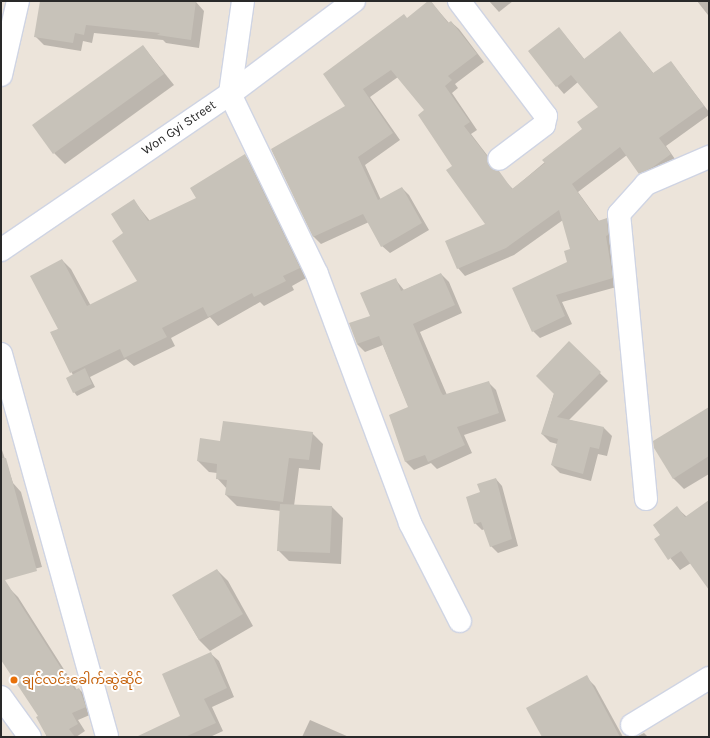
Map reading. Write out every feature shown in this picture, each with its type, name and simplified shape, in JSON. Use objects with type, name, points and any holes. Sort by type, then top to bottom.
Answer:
[{"type":"street","points":[[1,75],[18,1]]},
{"type":"street","points":[[243,1],[230,94],[317,274],[410,523],[460,621]]},
{"type":"street","name":"Won Gyi Street","points":[[1,250],[230,94],[354,1]]},
{"type":"street","points":[[459,1],[546,116],[544,125],[499,159]]},
{"type":"street","points":[[646,499],[619,214],[646,184],[709,157]]},
{"type":"street","points":[[1,354],[107,737]]},
{"type":"street","points":[[632,725],[709,678]]},
{"type":"street","points":[[1,696],[30,737]]},
{"type":"building","points":[[40,1],[196,1],[191,40],[157,35],[160,33],[86,25],[84,35],[75,33],[73,43],[34,37]]},
{"type":"building","points":[[428,1],[431,1],[448,23],[451,21],[477,54],[448,76],[452,80],[445,86],[470,122],[464,126],[487,156],[489,166],[499,171],[512,189],[545,163],[542,160],[582,129],[577,122],[598,107],[571,75],[556,87],[528,51],[559,27],[584,59],[620,31],[653,73],[671,61],[704,106],[659,138],[671,154],[653,167],[639,174],[620,147],[572,184],[598,221],[607,218],[608,235],[606,236],[613,278],[556,295],[565,316],[532,332],[512,288],[567,262],[564,251],[570,249],[559,210],[506,248],[457,269],[445,241],[485,224],[446,170],[452,166],[418,115],[424,110],[391,70],[363,89],[393,133],[358,157],[378,200],[402,187],[422,223],[381,247],[363,214],[313,237],[271,149],[345,106],[323,74],[404,14],[407,18]]},
{"type":"building","points":[[143,45],[164,74],[53,154],[32,125]]},
{"type":"building","points":[[245,154],[300,268],[283,276],[286,281],[254,297],[252,293],[208,317],[203,307],[162,328],[167,337],[124,358],[120,349],[70,373],[50,332],[58,329],[30,276],[62,259],[87,306],[137,281],[112,241],[123,233],[111,214],[134,199],[148,221],[196,198],[190,188]]},
{"type":"building","points":[[441,273],[455,305],[413,324],[441,392],[443,395],[489,381],[499,413],[457,427],[465,445],[428,462],[425,455],[405,462],[389,415],[408,407],[379,336],[357,344],[349,323],[370,316],[360,293],[396,278],[401,291]]},
{"type":"building","points":[[569,341],[601,372],[557,417],[604,427],[599,449],[590,447],[583,474],[551,465],[558,439],[541,434],[554,394],[536,376]]},
{"type":"building","points":[[85,368],[92,384],[73,393],[66,378]]},
{"type":"building","points":[[709,407],[709,456],[673,479],[654,448],[653,441]]},
{"type":"building","points":[[223,421],[313,432],[309,460],[289,458],[283,502],[225,495],[227,480],[216,479],[217,464],[197,461],[200,438],[220,441]]},
{"type":"building","points":[[1,458],[6,458],[37,571],[5,580],[75,690],[79,688],[86,707],[72,713],[78,724],[69,729],[75,737],[47,737],[36,717],[38,716],[1,660]]},
{"type":"building","points":[[496,478],[512,539],[490,547],[481,522],[474,524],[466,497],[480,492],[477,484]]},
{"type":"building","points":[[709,500],[709,590],[681,551],[668,560],[654,539],[660,535],[653,525],[677,506],[685,517]]},
{"type":"building","points":[[280,504],[332,506],[330,553],[277,551]]},
{"type":"building","points":[[217,569],[243,614],[199,640],[172,595]]},
{"type":"building","points":[[211,652],[227,688],[204,699],[216,723],[185,737],[136,737],[180,716],[162,674]]},
{"type":"building","points":[[587,675],[620,737],[542,737],[526,708]]},
{"type":"place","name":"ချင်လင်းခေါက်ဆွဲဆိုင်","points":[[14,680]]}]
